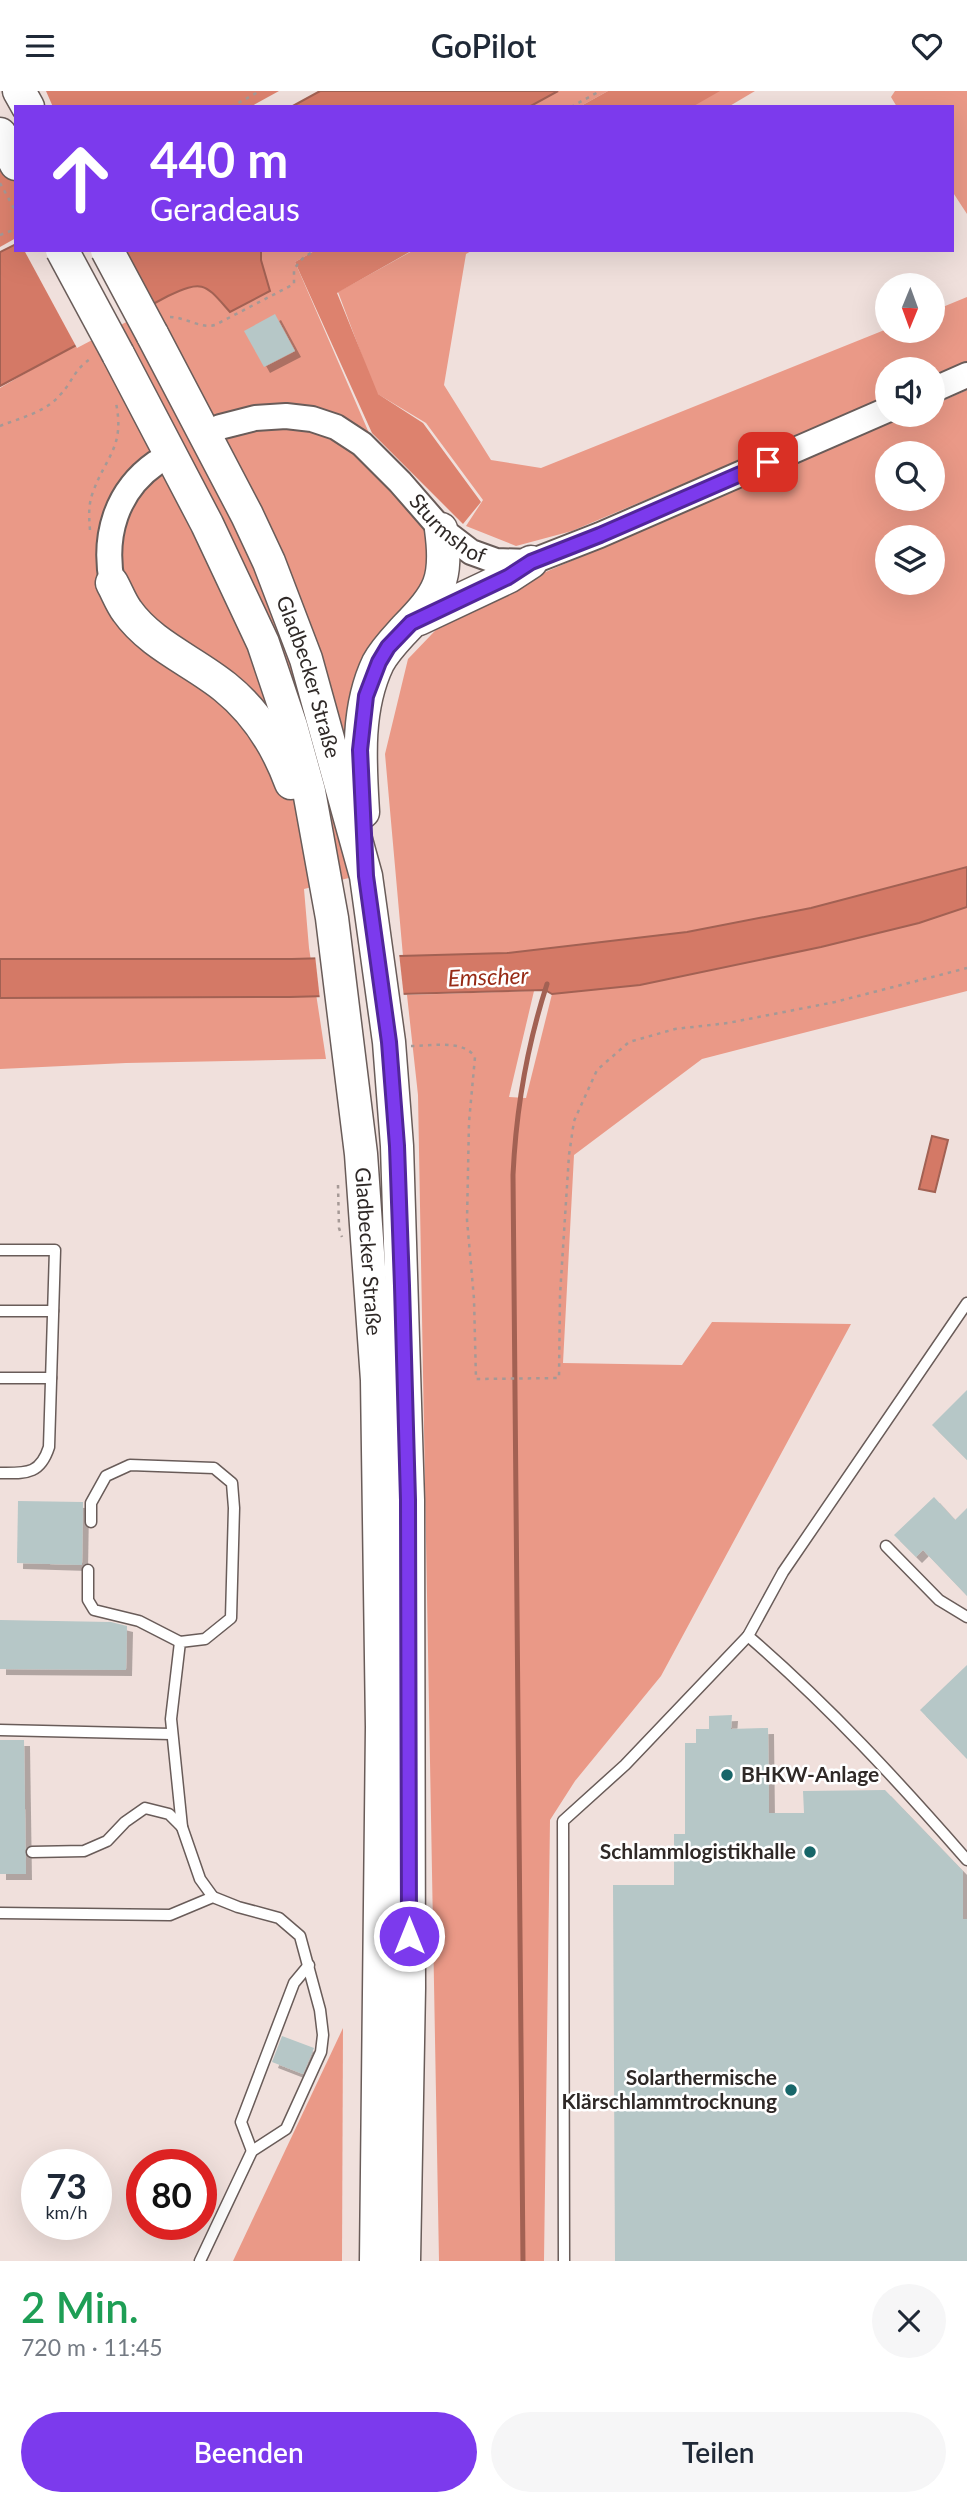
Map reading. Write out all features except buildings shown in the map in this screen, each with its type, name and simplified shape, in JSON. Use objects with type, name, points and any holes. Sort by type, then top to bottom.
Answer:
[{"type":"highway","points":[[0,134],[14,160]]},
{"type":"highway","points":[[0,147],[14,166]]},
{"type":"highway","name":"Gladbecker Straße","points":[[63,252],[105,355],[207,524],[263,643],[291,726],[309,791],[333,924],[349,1045],[377,1380],[392,2151]]},
{"type":"highway","name":"Gladbecker Straße","points":[[108,252],[159,326],[247,515],[306,659],[366,876],[373,927],[399,1044],[397,1146],[408,1500],[410,1727],[392,2151]]},
{"type":"highway","points":[[366,876],[360,750],[363,713],[370,682],[379,662],[388,647],[436,593],[443,577],[445,562],[441,529]]},
{"type":"highway","points":[[411,623],[508,577],[531,562]]},
{"type":"highway","points":[[107,585],[145,632],[226,687],[248,708],[266,732],[284,764],[298,801],[333,924]]},
{"type":"highway","points":[[376,2261],[392,2151]]},
{"type":"highway","points":[[392,2151],[404,2261]]},
{"type":"street","points":[[945,385],[967,375]]},
{"type":"street","name":"Sturmshof","points":[[220,427],[255,418],[286,416],[312,419],[336,428],[362,444],[441,529],[471,552],[485,558],[509,562],[531,562],[600,535],[875,415]]},
{"type":"street","points":[[107,585],[109,548],[115,514],[130,485],[156,463]]},
{"type":"lane","points":[[0,1250],[55,1250],[49,1447],[36,1470],[0,1473]]},
{"type":"lane","points":[[564,2261],[562,1821],[625,1765],[748,1636],[783,1572],[967,1303]]},
{"type":"lane","points":[[0,1311],[53,1311]]},
{"type":"lane","points":[[0,1378],[51,1378]]},
{"type":"lane","points":[[88,1570],[88,1600],[94,1610],[139,1622],[180,1642],[205,1639],[232,1618],[232,1483],[214,1468],[130,1465],[106,1476],[91,1503],[91,1523]]},
{"type":"lane","points":[[886,1546],[939,1599],[967,1617]]},
{"type":"lane","points":[[748,1636],[785,1667],[888,1770],[967,1860]]},
{"type":"lane","points":[[180,1642],[171,1734],[182,1827],[200,1878],[213,1897],[279,1918],[300,1936],[324,2035],[321,2052],[286,2129],[252,2151],[200,2261]]},
{"type":"lane","points":[[0,1730],[171,1734]]},
{"type":"lane","points":[[32,1852],[84,1851],[107,1841],[125,1822],[145,1808],[169,1814],[182,1827]]},
{"type":"lane","points":[[0,1913],[170,1915],[213,1897]]},
{"type":"lane","points":[[252,2151],[241,2122],[294,1983],[309,1965]]},
{"type":"path","points":[[235,105],[260,91]]},
{"type":"path","points":[[575,105],[600,91]]},
{"type":"path","points":[[0,183],[14,208]]},
{"type":"path","points":[[159,326],[183,318],[207,327],[225,319],[294,284],[294,269],[313,252]]},
{"type":"path","points":[[0,426],[53,402],[78,368],[105,355]]},
{"type":"path","points":[[90,531],[89,505],[117,441],[119,420],[115,398]]},
{"type":"path","points":[[399,1044],[461,1046],[470,1050],[475,1057],[469,1122],[467,1220],[474,1299],[476,1379],[559,1378],[560,1295],[569,1155],[574,1121],[597,1070],[629,1042],[652,1035],[835,1002],[967,968]]},
{"type":"path","points":[[338,1181],[338,1218],[342,1238]]},
{"type":"shaded area","points":[[46,91],[279,91],[254,105],[52,105]]},
{"type":"shaded area","points":[[558,91],[608,91],[583,105],[533,105]]},
{"type":"shaded area","points":[[608,91],[720,91],[696,105],[583,105]]},
{"type":"shaded area","points":[[713,91],[755,91],[731,105],[688,105]]},
{"type":"shaded area","points":[[895,91],[967,91],[967,214],[954,194],[954,105],[896,105],[891,97]]},
{"type":"shaded area","points":[[0,155],[14,177],[14,239],[0,247]]},
{"type":"shaded area","points":[[261,252],[312,252],[295,262],[369,433],[383,474],[433,537],[425,581],[355,679],[346,744],[361,875],[304,889],[309,948],[326,1059],[126,1063],[0,1069],[0,388],[133,313],[184,289],[197,286],[207,289],[230,312],[270,291]]},
{"type":"shaded area","points":[[312,252],[409,252],[337,293],[378,394],[423,423],[481,502],[463,524],[372,433],[295,262]]},
{"type":"shaded area","points":[[410,252],[470,252],[466,254],[444,385],[491,460],[541,468],[875,334],[875,343],[945,343],[945,306],[967,297],[967,364],[945,374],[945,357],[875,357],[875,403],[572,531],[516,546],[466,526],[483,500],[426,423],[376,393],[338,292]]},
{"type":"shaded area","points":[[967,390],[967,867],[811,908],[687,932],[507,953],[403,956],[385,754],[408,659],[453,612],[881,427],[945,427],[945,400]]},
{"type":"shaded area","points":[[967,907],[967,991],[702,1059],[574,1155],[563,1363],[682,1365],[712,1322],[851,1324],[661,1676],[575,1781],[550,1820],[544,2261],[439,2261],[418,1095],[407,995],[534,991],[509,1097],[526,1098],[552,994],[640,985],[821,947],[919,923]]},
{"type":"shaded area","points":[[343,2028],[342,2261],[233,2261]]},
{"type":"water","points":[[320,91],[558,91],[533,105],[295,105]]},
{"type":"water","points":[[14,245],[14,252],[261,252],[270,291],[230,312],[209,290],[197,286],[189,287],[0,386],[0,252]]},
{"type":"water","name":"Emscher","points":[[967,867],[967,907],[919,923],[821,947],[640,985],[552,994],[545,990],[290,997],[0,998],[0,959],[292,959],[507,953],[687,932],[811,908]]},
{"type":"water","points":[[932,1136],[948,1140],[935,1192],[919,1189]]},
{"type":"pier","points":[[25,252],[119,252],[149,310],[77,348]]},
{"type":"pier","points":[[399,953],[404,998],[320,1000],[315,955]]},
{"type":"waterway","points":[[523,2261],[513,1175],[524,1078],[547,984]]},
{"type":"place","name":"BHKW-Anlage","points":[[727,1775]]},
{"type":"place","name":"Schlammlogistikhalle","points":[[810,1852]]},
{"type":"place","name":"Solarthermische Klärschlammtrocknung","points":[[791,2090]]},
{"type":"route","points":[[409,1936],[408,1500],[402,1286],[397,1146],[389,1042],[366,876],[360,750],[366,696],[388,647],[411,623],[508,577],[531,562],[768,462]]}]
